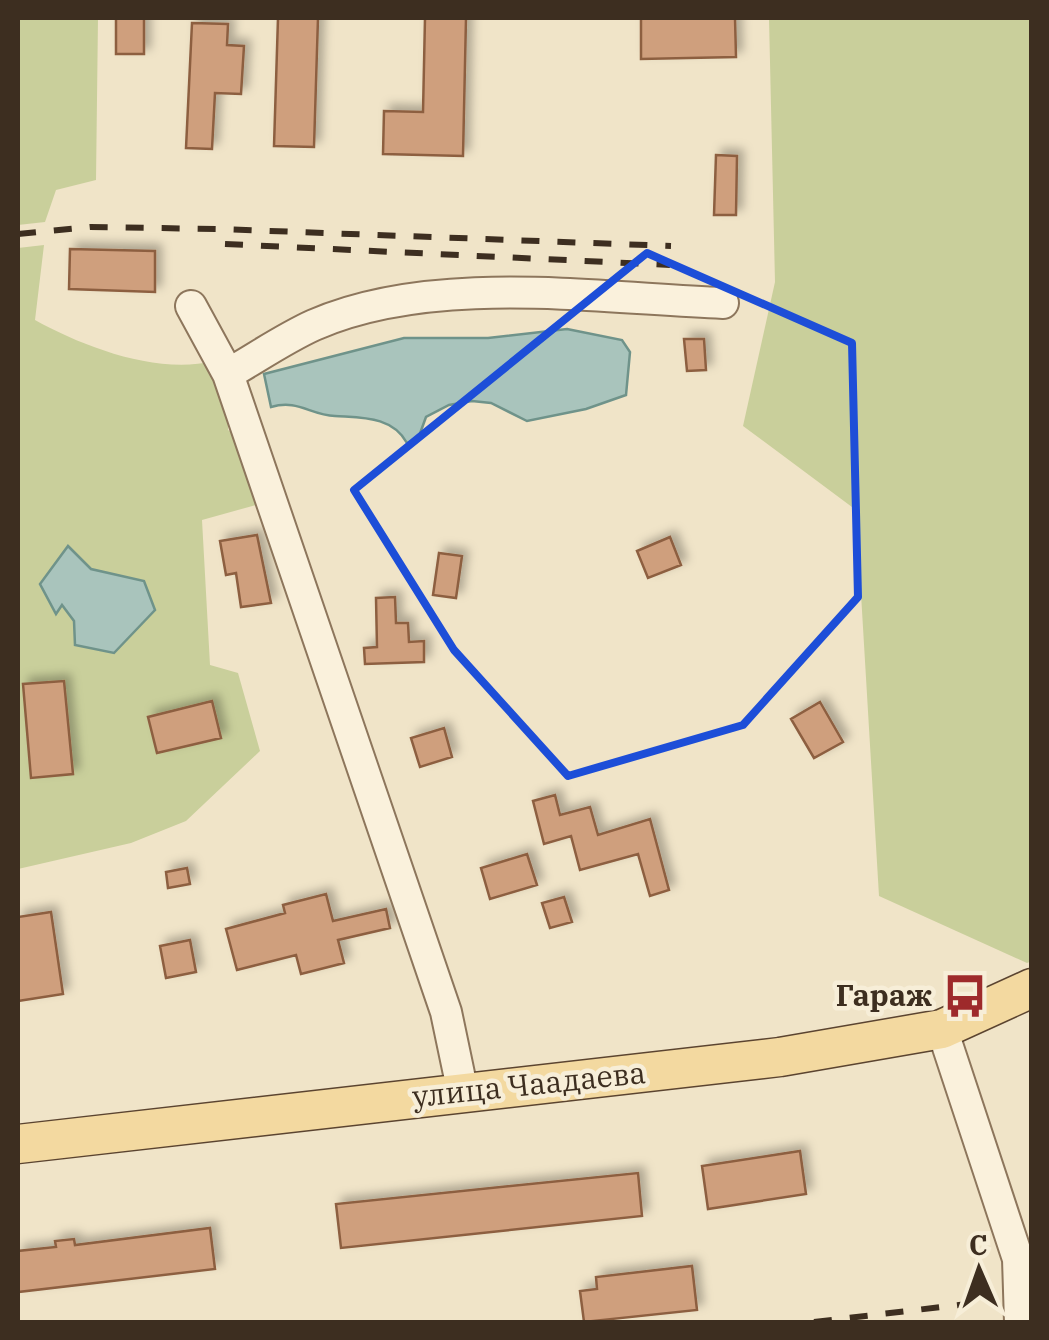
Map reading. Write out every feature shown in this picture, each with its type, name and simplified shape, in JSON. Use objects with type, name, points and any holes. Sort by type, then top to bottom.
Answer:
[{"type":"main road","name":"улица Чаадаева","points":[[18,1144],[780,1057],[942,1029],[1032,988]]},
{"type":"street","points":[[228,374],[315,324],[394,303],[485,293],[723,303]]},
{"type":"street","points":[[191,306],[228,374],[446,1012],[463,1093]]},
{"type":"street","points":[[942,1029],[1018,1259],[1020,1322]]},
{"type":"highlighted area","points":[[647,253],[852,343],[858,597],[743,725],[568,776],[454,650],[354,490],[497,370]]},
{"type":"green space","points":[[18,18],[98,18],[96,180],[56,190],[45,222],[18,225]]},
{"type":"green space","points":[[769,18],[1031,18],[1032,961],[1027,963],[879,896],[856,510],[743,426],[775,282]]},
{"type":"green space","points":[[44,245],[35,320],[121,356],[169,364],[214,361],[228,393],[228,430],[244,441],[263,503],[202,520],[210,665],[238,673],[260,751],[186,821],[131,843],[18,869],[18,248]],"holes":[[[91,569],[144,581],[74,621],[61,604]]]},
{"type":"water","points":[[567,329],[622,340],[630,352],[626,395],[586,409],[527,421],[491,403],[449,405],[426,417],[418,439],[407,443],[393,428],[376,420],[326,415],[289,405],[271,407],[264,374],[404,338],[488,338]]},
{"type":"water","points":[[68,546],[91,569],[144,581],[155,610],[114,653],[75,645],[74,621],[62,605],[56,614],[40,584]]},
{"type":"building","points":[[116,18],[144,18],[144,54],[116,54]]},
{"type":"building","points":[[278,18],[318,18],[314,147],[274,146]]},
{"type":"building","points":[[425,18],[466,18],[463,156],[383,154],[384,111],[423,112]]},
{"type":"building","points":[[641,18],[735,18],[736,57],[641,59]]},
{"type":"building","points":[[192,23],[228,24],[227,45],[244,46],[241,94],[215,93],[212,149],[186,148]]},
{"type":"building","points":[[716,155],[737,156],[736,215],[714,215]]},
{"type":"building","points":[[70,249],[155,251],[155,292],[69,289]]},
{"type":"building","points":[[684,339],[704,339],[706,370],[687,371]]},
{"type":"building","points":[[257,535],[271,603],[241,607],[236,573],[226,575],[220,541]]},
{"type":"building","points":[[670,537],[681,565],[648,578],[637,551]]},
{"type":"building","points":[[439,553],[462,556],[456,598],[433,595]]},
{"type":"building","points":[[395,597],[396,623],[408,623],[409,642],[424,641],[424,662],[365,664],[364,648],[377,647],[376,598]]},
{"type":"building","points":[[64,681],[73,774],[31,778],[23,684]]},
{"type":"building","points":[[212,701],[221,738],[157,753],[148,717]]},
{"type":"building","points":[[820,702],[843,742],[814,758],[791,719]]},
{"type":"building","points":[[444,728],[452,757],[420,767],[411,738]]},
{"type":"building","points":[[555,795],[560,815],[590,807],[598,835],[650,819],[669,890],[650,896],[638,854],[580,870],[571,836],[544,844],[533,801]]},
{"type":"building","points":[[527,854],[537,885],[490,899],[481,868]]},
{"type":"building","points":[[187,868],[190,884],[168,888],[166,872]]},
{"type":"building","points":[[326,894],[333,921],[386,909],[390,928],[338,940],[344,963],[301,974],[296,955],[237,970],[226,929],[285,913],[283,905]]},
{"type":"building","points":[[564,897],[572,922],[550,928],[542,903]]},
{"type":"building","points":[[51,912],[63,994],[18,1001],[18,917]]},
{"type":"building","points":[[190,940],[196,972],[166,978],[160,946]]},
{"type":"building","points":[[800,1151],[806,1194],[708,1209],[702,1166]]},
{"type":"building","points":[[638,1173],[642,1216],[341,1248],[336,1204]]},
{"type":"building","points":[[210,1228],[215,1269],[18,1292],[18,1251],[56,1247],[55,1241],[74,1239],[75,1245]]},
{"type":"building","points":[[692,1266],[697,1310],[584,1322],[580,1291],[597,1289],[596,1277]]},
{"type":"railway","points":[[18,234],[90,227],[218,229],[671,246]]},
{"type":"railway","points":[[225,244],[670,265]]},
{"type":"railway","points":[[814,1322],[967,1304]]},
{"type":"place","name":"Гараж","points":[[965,996]]}]
